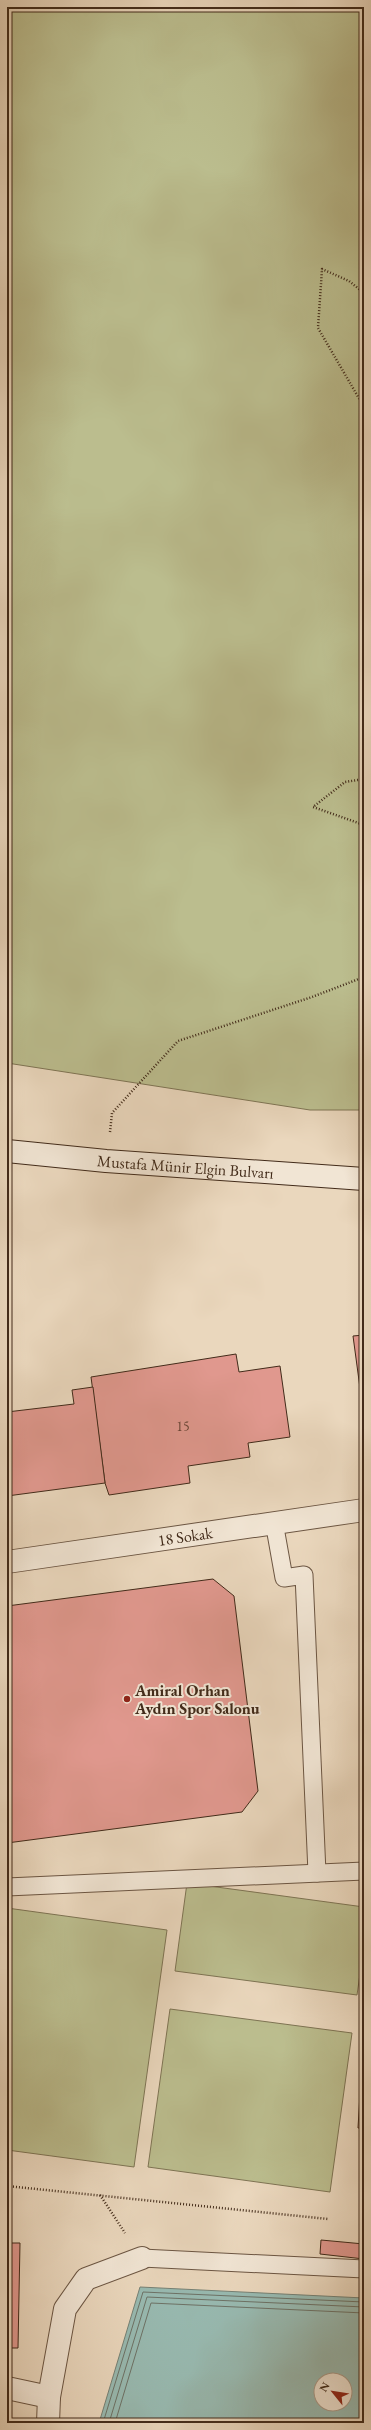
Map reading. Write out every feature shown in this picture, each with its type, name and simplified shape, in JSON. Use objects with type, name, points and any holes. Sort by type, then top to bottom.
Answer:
[{"type":"street","name":"Mustafa Münir Elgin Bulvarı","points":[[7,1150],[106,1161],[364,1179]]},
{"type":"street","name":"18 Sokak","points":[[7,1562],[364,1510]]},
{"type":"street","points":[[7,2388],[48,2411],[65,2309],[86,2279],[142,2258]]},
{"type":"lane","points":[[274,1522],[284,1578],[304,1574],[317,1873]]},
{"type":"lane","points":[[7,1887],[364,1871]]},
{"type":"lane","points":[[142,2258],[364,2269]]},
{"type":"path","points":[[364,294],[349,280],[322,269],[318,328],[364,407]]},
{"type":"path","points":[[364,779],[345,782],[313,807],[364,825]]},
{"type":"path","points":[[106,1161],[112,1113],[178,1041],[312,997],[364,977]]},
{"type":"path","points":[[7,2186],[328,2218]]},
{"type":"path","points":[[100,2195],[142,2258]]},
{"type":"green space","points":[[7,7],[364,7],[364,1110],[310,1110],[7,1063]]},
{"type":"green space","points":[[187,1883],[364,1907],[364,1946],[357,1995],[175,1971]]},
{"type":"green space","points":[[7,1908],[167,1930],[134,2167],[7,2150]]},
{"type":"green space","points":[[170,2009],[352,2033],[330,2192],[148,2167]]},
{"type":"water","points":[[140,2287],[364,2298],[364,2423],[99,2423]]},
{"type":"building","points":[[364,1335],[364,1388],[360,1388],[353,1336]]},
{"type":"building","points":[[236,1354],[239,1372],[280,1366],[290,1437],[248,1443],[250,1457],[188,1466],[190,1483],[109,1495],[105,1483],[91,1377]]},
{"type":"building","points":[[93,1387],[105,1483],[7,1496],[7,1412],[74,1404],[72,1390]]},
{"type":"building","name":"Amiral Orhan Aydın Spor Salonu","points":[[213,1579],[234,1596],[258,1791],[242,1812],[7,1843],[7,1606]]},
{"type":"building","points":[[364,2025],[364,2128],[358,2128]]},
{"type":"building","points":[[321,2240],[364,2244],[364,2259],[320,2254]]},
{"type":"building","points":[[7,2243],[20,2243],[18,2348],[7,2348]]},
{"type":"place","name":"Amiral Orhan Aydın Spor Salonu","points":[[127,1699]]}]
